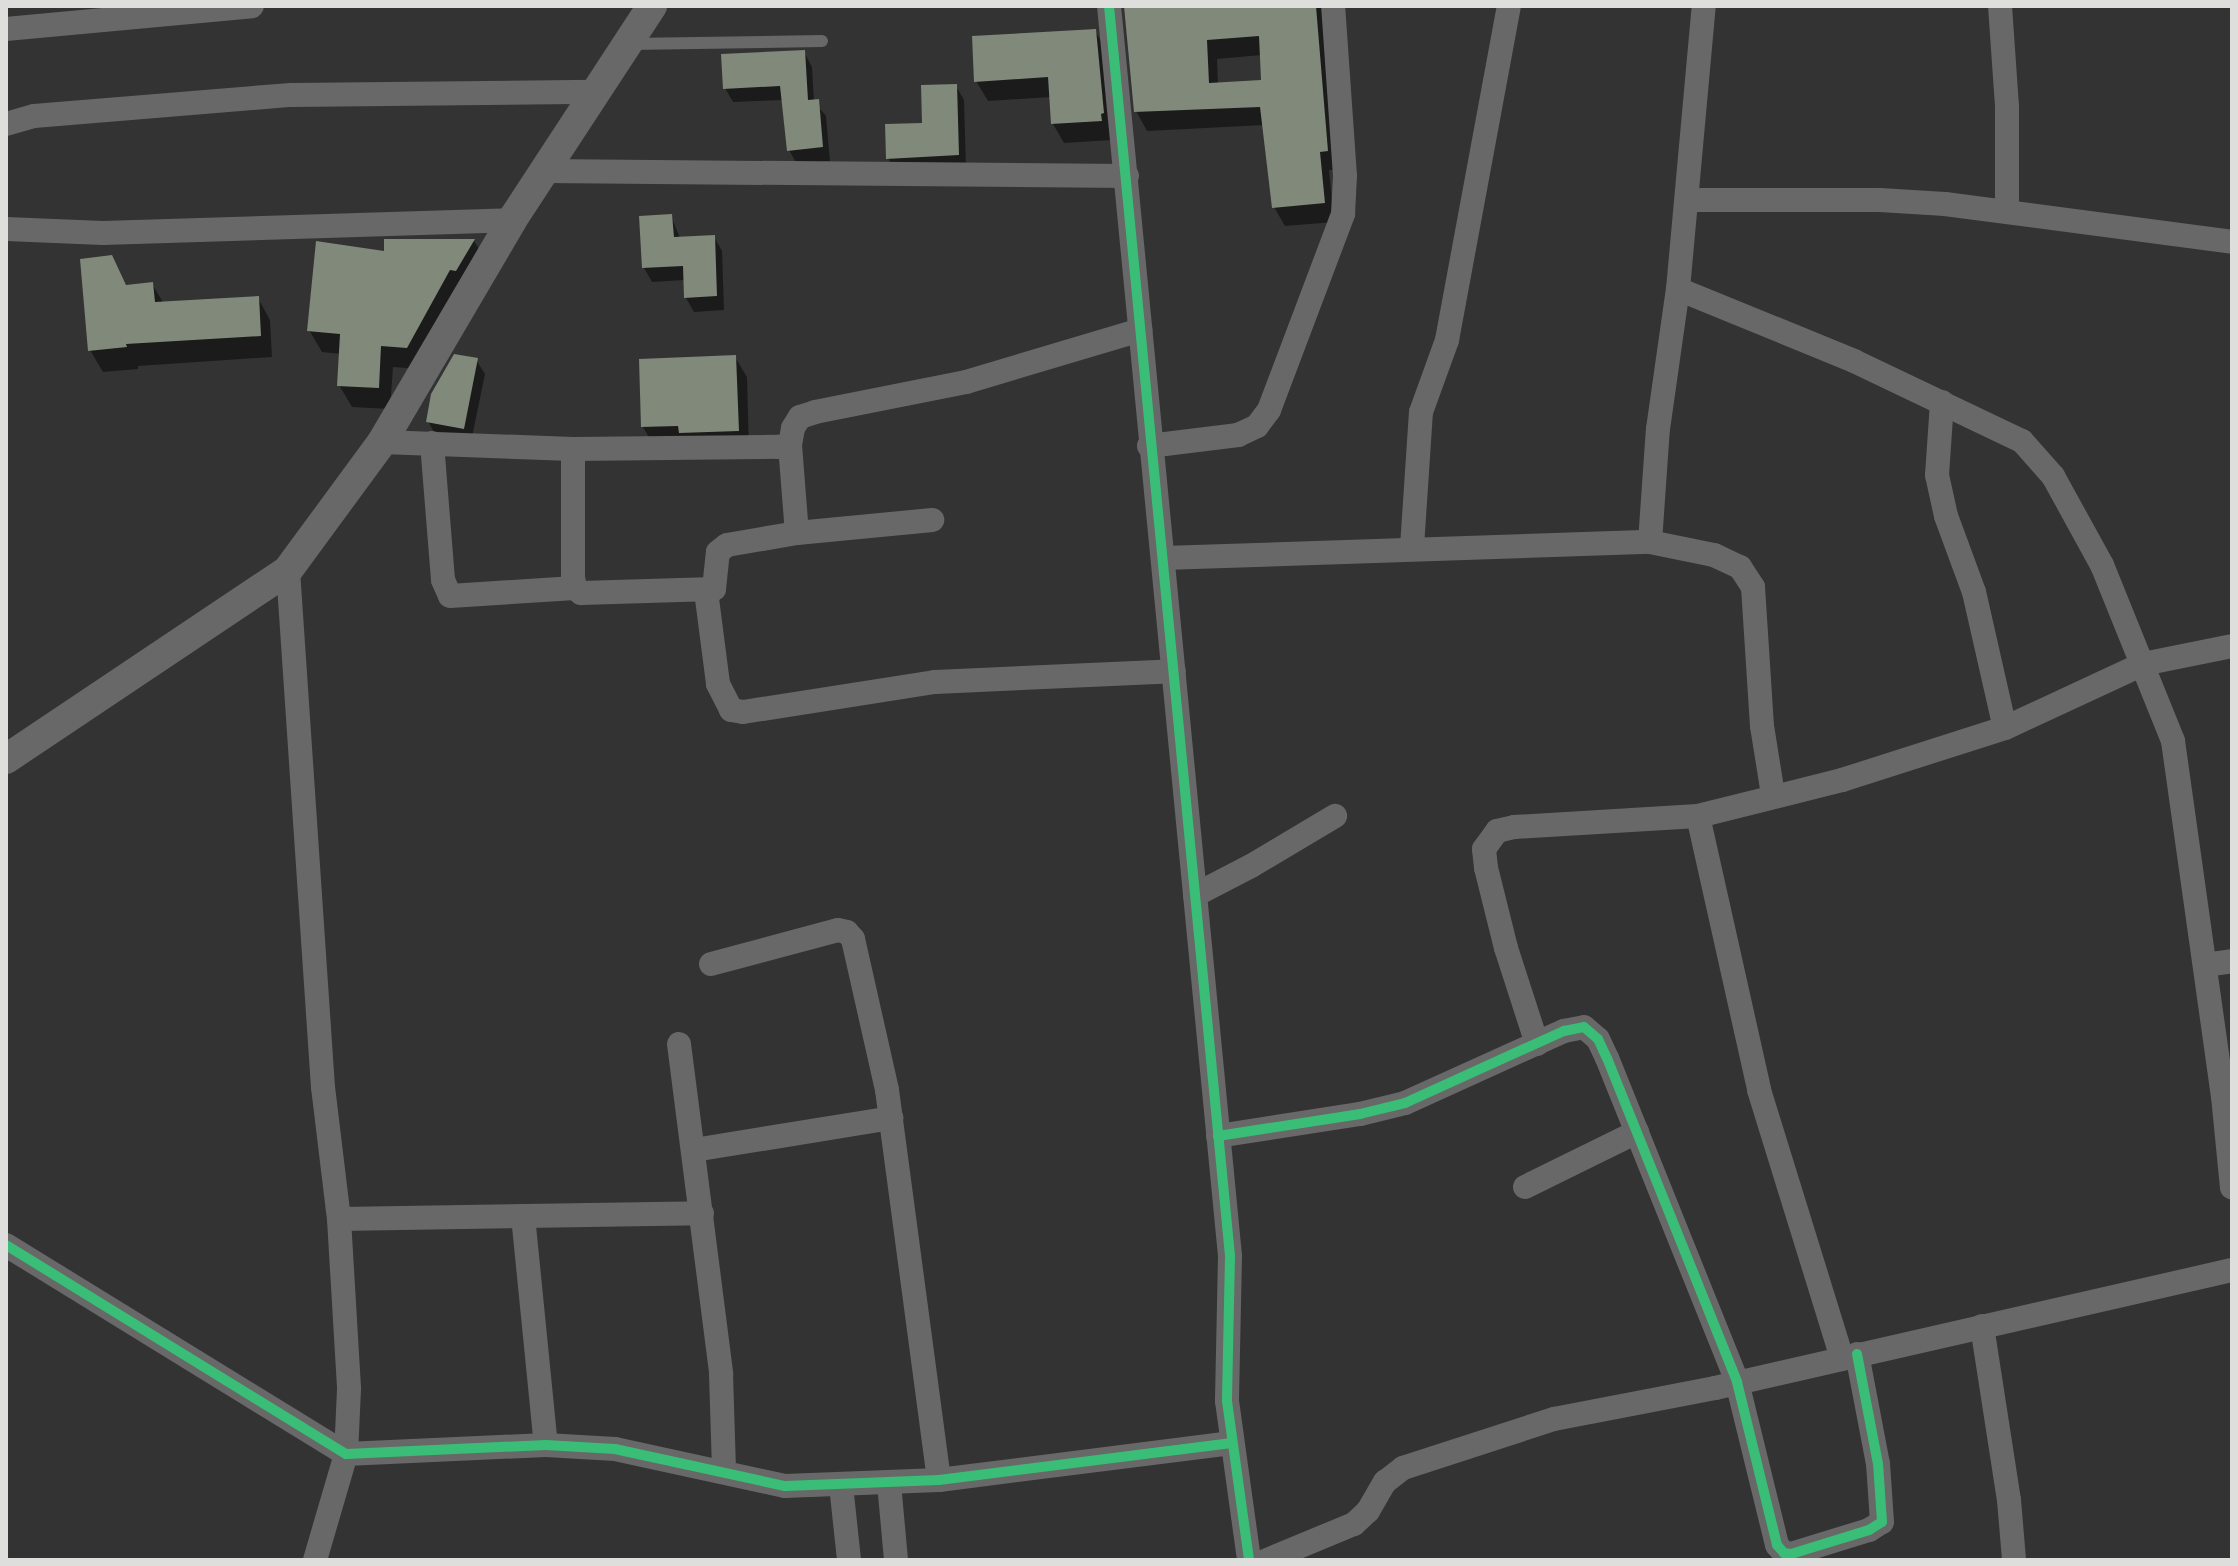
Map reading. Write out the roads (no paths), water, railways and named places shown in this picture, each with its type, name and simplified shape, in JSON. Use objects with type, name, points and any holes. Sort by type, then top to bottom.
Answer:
[{"type":"street","points":[[6,29],[43,16],[252,6]]},
{"type":"street","points":[[6,759],[288,570],[382,442],[512,220],[652,6]]},
{"type":"street","points":[[1109,6],[1127,176],[1149,446],[1163,558],[1230,1256],[1227,1401],[1249,1560]]},
{"type":"street","points":[[1149,446],[1238,435],[1257,426],[1269,410],[1343,214],[1345,176],[1333,6]]},
{"type":"street","points":[[1412,547],[1421,412],[1447,340],[1509,6]]},
{"type":"street","points":[[1650,542],[1658,429],[1678,289],[1704,6]]},
{"type":"street","points":[[2000,6],[2007,106],[2007,211]]},
{"type":"street","points":[[6,124],[34,116],[291,95],[597,92]]},
{"type":"street","points":[[544,171],[1127,176]]},
{"type":"street","points":[[1687,200],[1880,200],[2007,211],[2232,242]]},
{"type":"street","points":[[6,229],[103,233],[512,220]]},
{"type":"street","points":[[1678,289],[1854,361],[1942,402],[2022,441],[2040,459],[2102,565],[2173,741],[2227,1095],[2232,1188]]},
{"type":"street","points":[[797,533],[790,445],[793,428],[800,417],[966,382],[1140,330]]},
{"type":"street","points":[[1942,402],[1937,475],[1946,516],[1974,592],[2005,728]]},
{"type":"street","points":[[382,442],[573,449],[790,445]]},
{"type":"street","points":[[432,443],[443,580],[450,596],[575,588],[590,594],[706,591],[714,589],[717,583],[720,547],[797,533],[932,520]]},
{"type":"street","points":[[573,449],[575,588]]},
{"type":"street","points":[[1163,558],[1412,547],[1650,542],[1714,555],[1740,567],[1753,587],[1762,726],[1773,795]]},
{"type":"street","points":[[288,570],[323,1087],[339,1219],[349,1389],[346,1454],[315,1560]]},
{"type":"street","points":[[706,591],[718,684],[731,710],[743,712],[935,682],[1174,671]]},
{"type":"street","points":[[1537,1044],[1492,900],[1485,859],[1488,839],[1497,831],[1514,827],[1698,816],[1906,762],[2005,728],[2143,664],[2232,646]]},
{"type":"street","points":[[1195,895],[1335,816]]},
{"type":"street","points":[[1218,1136],[1360,1114],[1405,1103],[1574,1028],[1584,1027],[1591,1031],[1607,1058],[1737,1382],[1777,1545],[1784,1553],[1791,1554],[1869,1530],[1882,1522],[1878,1464],[1849,1356],[1759,1090],[1698,816]]},
{"type":"street","points":[[711,964],[838,930],[847,932],[857,955],[891,1118],[939,1480]]},
{"type":"street","points":[[2205,965],[2232,961]]},
{"type":"street","points":[[679,1044],[721,1374],[724,1472]]},
{"type":"street","points":[[694,1150],[891,1118]]},
{"type":"street","points":[[1525,1187],[1637,1132]]},
{"type":"street","points":[[339,1219],[702,1213]]},
{"type":"street","points":[[523,1216],[546,1445]]},
{"type":"street","points":[[6,1245],[346,1454],[546,1445],[647,1453],[761,1483],[841,1485],[939,1480],[1232,1443]]},
{"type":"street","points":[[1267,1560],[1354,1524],[1368,1511],[1385,1482],[1403,1468],[1554,1419],[1737,1382],[2232,1270]]},
{"type":"street","points":[[1982,1326],[2009,1500],[2014,1560]]},
{"type":"street","points":[[889,1483],[896,1560]]},
{"type":"street","points":[[841,1485],[849,1560]]},
{"type":"lane","points":[[627,44],[822,41]]}]
